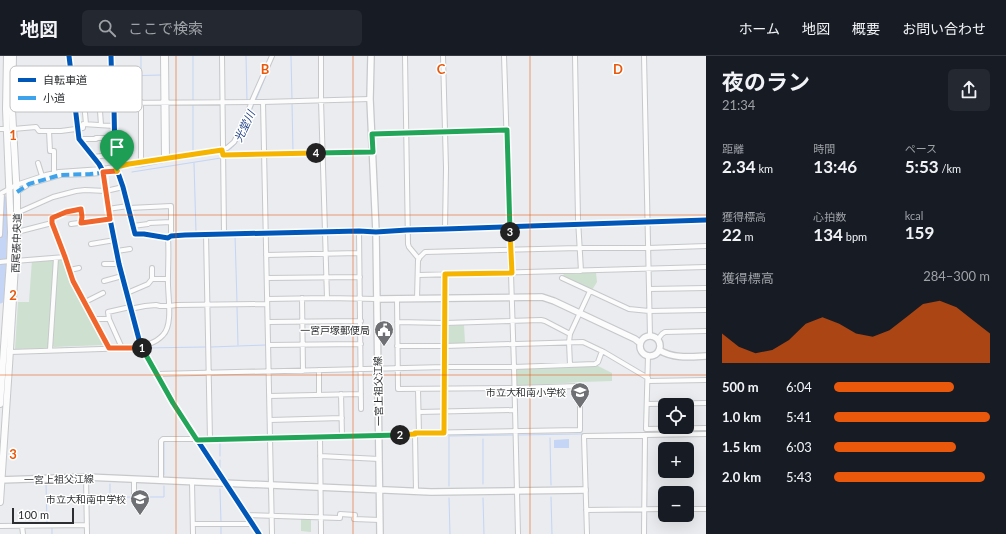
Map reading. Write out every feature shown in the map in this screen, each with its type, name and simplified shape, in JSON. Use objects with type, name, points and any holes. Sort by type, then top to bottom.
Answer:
[{"type":"main road","name":"西尾張中央道","points":[[0,502],[6,261],[11,218],[6,129],[7,56]]},
{"type":"main road","name":"西尾張中央道","points":[[13,56],[13,66]]},
{"type":"main road","name":"一宮上祖父江線","points":[[1,480],[86,477],[379,490],[376,232],[370,98],[371,56]]},
{"type":"main road","name":"西尾張中央道","points":[[6,261],[17,232],[17,192],[6,129],[10,103]]},
{"type":"main road","points":[[377,299],[512,297],[547,298],[640,343]]},
{"type":"main road","points":[[650,336],[656,337],[660,344],[659,350],[655,355],[648,356],[640,350],[640,343],[644,338],[650,336]]},
{"type":"main road","points":[[659,350],[674,356],[706,356]]},
{"type":"main road","name":"西尾張中央道","points":[[0,404],[4,352]]},
{"type":"main road","points":[[380,534],[379,490],[431,492],[585,490]]},
{"type":"street","points":[[69,56],[70,66]]},
{"type":"street","points":[[163,56],[166,159]]},
{"type":"street","points":[[165,102],[166,56]]},
{"type":"street","points":[[222,56],[224,234]]},
{"type":"street","points":[[223,153],[234,142],[244,123],[272,56]]},
{"type":"street","points":[[321,56],[322,153],[327,298]]},
{"type":"street","points":[[405,56],[408,244],[419,259]]},
{"type":"street","points":[[443,56],[446,168],[445,229]]},
{"type":"street","points":[[504,56],[512,273],[518,534]]},
{"type":"street","points":[[575,56],[580,271]]},
{"type":"street","points":[[644,56],[650,336]]},
{"type":"street","points":[[142,102],[263,102],[370,98]]},
{"type":"street","points":[[263,102],[272,534]]},
{"type":"street","points":[[76,112],[79,139],[103,171],[108,209],[119,264],[141,346],[196,440],[259,534]]},
{"type":"street","points":[[100,112],[101,125]]},
{"type":"street","points":[[114,112],[114,136],[117,169],[135,234],[170,237],[206,234],[376,232],[706,220]]},
{"type":"street","points":[[141,112],[141,163]]},
{"type":"street","points":[[77,119],[85,115],[86,124]]},
{"type":"street","points":[[6,129],[36,127],[38,131],[61,131],[83,128],[83,124],[114,126]]},
{"type":"street","points":[[372,134],[507,130]]},
{"type":"street","points":[[49,131],[50,150],[54,150],[54,173]]},
{"type":"street","points":[[79,139],[96,139],[114,136],[121,133]]},
{"type":"street","points":[[17,192],[29,184],[60,175],[117,169],[166,159],[223,153],[264,154],[373,152]]},
{"type":"street","points":[[94,157],[115,154]]},
{"type":"street","points":[[38,163],[42,176]]},
{"type":"street","points":[[0,235],[1,194],[9,188],[54,173],[70,171],[103,171]]},
{"type":"street","points":[[17,213],[53,197],[76,191],[106,191],[123,187]]},
{"type":"street","points":[[4,352],[141,346],[158,340],[164,334],[168,322],[170,306],[168,279],[171,206],[108,209]]},
{"type":"street","points":[[81,223],[81,209],[66,212],[52,218],[52,223],[73,281],[109,348]]},
{"type":"street","points":[[72,224],[110,219]]},
{"type":"street","points":[[133,226],[148,223],[171,222]]},
{"type":"street","points":[[17,232],[52,223]]},
{"type":"street","points":[[359,231],[362,409]]},
{"type":"street","points":[[206,234],[210,440]]},
{"type":"street","points":[[91,244],[115,240]]},
{"type":"street","points":[[417,298],[419,259],[425,252],[706,246]]},
{"type":"street","points":[[117,251],[130,249]]},
{"type":"street","points":[[266,255],[359,254]]},
{"type":"street","points":[[6,261],[65,257]]},
{"type":"street","points":[[50,350],[56,258]]},
{"type":"street","points":[[104,264],[119,264]]},
{"type":"street","points":[[419,275],[706,267]]},
{"type":"street","points":[[70,270],[79,268]]},
{"type":"street","points":[[127,293],[148,284],[152,279],[152,268]]},
{"type":"street","points":[[444,433],[445,274]]},
{"type":"street","points":[[104,281],[122,276]]},
{"type":"street","points":[[267,278],[360,277]]},
{"type":"street","points":[[562,278],[629,309],[649,311],[706,310]]},
{"type":"street","points":[[152,279],[168,279]]},
{"type":"street","points":[[649,289],[706,288]]},
{"type":"street","points":[[570,365],[570,334],[590,291]]},
{"type":"street","points":[[85,302],[103,293]]},
{"type":"street","points":[[122,348],[109,319],[108,312],[156,305],[208,305],[267,302],[302,298],[377,299]]},
{"type":"street","points":[[302,298],[303,371]]},
{"type":"street","points":[[161,480],[161,441],[163,439],[210,440],[444,433],[516,434],[580,430],[580,386],[445,390],[398,389],[397,299]]},
{"type":"street","points":[[94,319],[109,319]]},
{"type":"street","points":[[397,322],[445,323],[541,320],[570,334]]},
{"type":"street","points":[[268,322],[361,321]]},
{"type":"street","points":[[658,339],[665,332],[706,331]]},
{"type":"street","points":[[397,346],[583,342],[602,351],[648,380],[706,380]]},
{"type":"street","points":[[268,345],[361,344]]},
{"type":"street","points":[[156,374],[595,364],[598,362],[602,351]]},
{"type":"street","points":[[648,356],[646,429],[706,428]]},
{"type":"street","points":[[319,370],[319,395]]},
{"type":"street","points":[[416,491],[419,412],[418,390]]},
{"type":"street","points":[[341,394],[342,436]]},
{"type":"street","points":[[269,396],[361,394]]},
{"type":"street","points":[[647,404],[706,403]]},
{"type":"street","points":[[419,412],[515,410]]},
{"type":"street","points":[[270,420],[342,418]]},
{"type":"street","points":[[586,534],[584,436],[706,434]]},
{"type":"street","points":[[644,534],[645,436]]},
{"type":"street","points":[[320,437],[321,534]]},
{"type":"street","points":[[320,456],[379,459]]},
{"type":"street","points":[[86,477],[87,534]]},
{"type":"street","points":[[134,479],[134,498]]},
{"type":"street","points":[[192,482],[193,534]]},
{"type":"street","points":[[586,510],[658,509]]},
{"type":"street","points":[[694,509],[706,509]]},
{"type":"street","points":[[246,515],[340,518],[340,514],[354,515],[354,519],[380,520]]},
{"type":"street","points":[[193,524],[252,524]]},
{"type":"street","points":[[0,526],[87,525]]},
{"type":"street","points":[[22,526],[22,534]]},
{"type":"street","points":[[253,534],[256,529]]},
{"type":"green space","points":[[54,259],[49,348],[15,349],[18,302],[29,302],[32,260]]},
{"type":"green space","points":[[59,259],[64,260],[71,283],[104,343],[103,345],[53,346]]},
{"type":"green space","points":[[564,273],[596,273],[597,282],[592,290],[563,277]]},
{"type":"green space","points":[[464,325],[465,343],[447,343],[447,326]]},
{"type":"green space","points":[[598,366],[612,373],[612,381],[517,386],[517,369]]},
{"type":"green space","points":[[301,518],[311,519],[311,532],[301,531]]},
{"type":"water","points":[[569,439],[569,448],[554,448],[554,440]]},
{"type":"waterway","points":[[141,56],[141,66]]},
{"type":"waterway","points":[[193,56],[193,101]]},
{"type":"waterway","points":[[246,56],[247,101]]},
{"type":"waterway","name":"光堂川","points":[[256,100],[274,56]]},
{"type":"waterway","points":[[291,56],[292,99]]},
{"type":"waterway","points":[[142,76],[161,75]]},
{"type":"waterway","points":[[292,103],[293,151]]},
{"type":"waterway","points":[[193,104],[193,153]]},
{"type":"waterway","name":"光堂川","points":[[247,120],[254,104]]},
{"type":"waterway","name":"光堂川","points":[[225,152],[235,145],[244,127]]},
{"type":"waterway","name":"光堂川","points":[[135,167],[222,153]]},
{"type":"waterway","points":[[132,172],[221,158]]},
{"type":"waterway","points":[[194,163],[196,232]]},
{"type":"waterway","name":"光堂川","points":[[0,300],[5,200]]},
{"type":"waterway","points":[[235,235],[237,302]]},
{"type":"waterway","points":[[80,290],[86,299]]},
{"type":"waterway","points":[[88,303],[96,318]]},
{"type":"waterway","points":[[237,307],[238,345]]},
{"type":"waterway","points":[[98,321],[103,333]]},
{"type":"waterway","points":[[211,347],[266,345]]},
{"type":"waterway","points":[[144,348],[206,347]]},
{"type":"waterway","points":[[517,435],[706,432]]},
{"type":"waterway","points":[[449,486],[449,436],[513,435]]},
{"type":"waterway","points":[[417,436],[433,436]]},
{"type":"waterway","points":[[437,436],[446,436]]},
{"type":"waterway","points":[[550,438],[551,485]]},
{"type":"waterway","points":[[483,439],[483,484]]},
{"type":"waterway","points":[[164,442],[164,475]]},
{"type":"waterway","points":[[220,442],[220,456]]},
{"type":"waterway","points":[[220,460],[220,471]]},
{"type":"waterway","points":[[46,484],[47,524]]},
{"type":"waterway","points":[[110,484],[110,497]]},
{"type":"waterway","points":[[138,497],[164,497],[164,486]]},
{"type":"waterway","points":[[220,489],[221,522]]},
{"type":"waterway","points":[[89,498],[131,497]]},
{"type":"waterway","points":[[551,497],[552,534]]},
{"type":"waterway","points":[[449,498],[450,534]]},
{"type":"waterway","points":[[483,498],[484,534]]},
{"type":"waterway","points":[[221,526],[221,534]]},
{"type":"waterway","points":[[52,528],[52,534]]},
{"type":"marked path","points":[[17,192],[29,184],[60,175],[117,171]]},
{"type":"cycle path","points":[[69,56],[70,66]]},
{"type":"cycle path","points":[[111,56],[111,66]]},
{"type":"cycle path","points":[[76,112],[79,139],[99,164],[104,173],[108,209],[119,264],[141,347],[173,403],[259,534]]},
{"type":"cycle path","points":[[114,112],[116,167],[123,187],[135,234],[168,238],[171,236],[185,235],[359,231],[376,232],[706,220]]},
{"type":"place","name":"一宮戸塚郵便局","points":[[384,347]]},
{"type":"place","name":"市立大和南小学校","points":[[580,409]]},
{"type":"place","name":"市立大和南中学校","points":[[140,516]]},
{"type":"route","points":[[507,130],[512,273],[445,274],[444,433],[197,440],[173,403],[141,346],[132,348],[109,348],[73,281],[52,223],[52,218],[66,212],[81,209],[81,223],[110,219],[103,172],[117,171],[116,167],[129,164],[222,150],[223,155],[373,152],[372,134],[507,130]]}]
